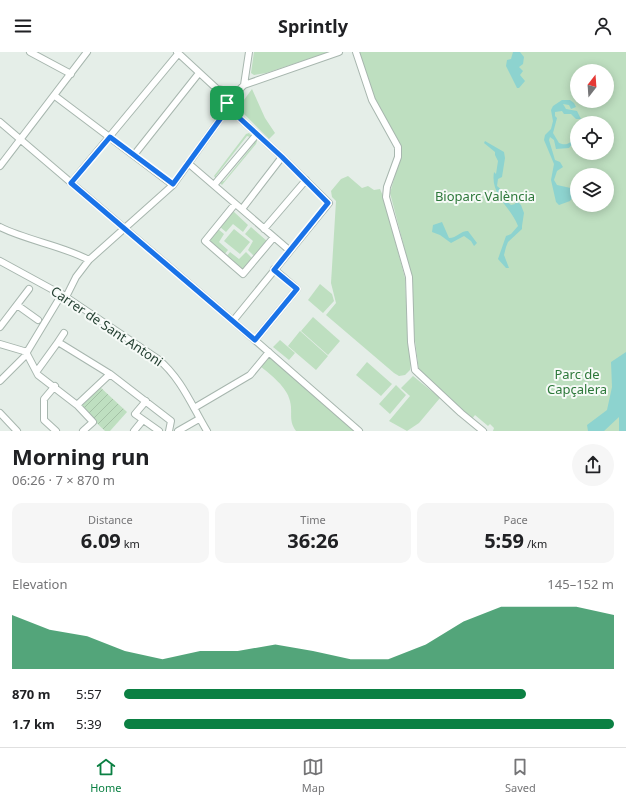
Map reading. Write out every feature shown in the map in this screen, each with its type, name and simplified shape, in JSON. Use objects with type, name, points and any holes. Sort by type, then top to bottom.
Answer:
[{"type":"street","points":[[30,52],[71,74]]},
{"type":"street","points":[[0,166],[55,96],[87,52]]},
{"type":"street","points":[[244,86],[249,52]]},
{"type":"street","points":[[0,381],[27,353],[76,277],[89,260],[173,184],[226,111],[228,104],[226,96],[244,86],[339,52]]},
{"type":"street","points":[[356,52],[372,100],[398,147],[398,157],[387,187],[386,197],[409,277],[411,342],[415,370],[484,431]]},
{"type":"street","points":[[71,183],[177,53],[217,89],[234,113],[282,157],[328,203],[233,321]]},
{"type":"street","points":[[134,155],[199,74]]},
{"type":"street","points":[[217,89],[233,93],[238,97],[238,101],[228,104]]},
{"type":"street","points":[[55,96],[173,184]]},
{"type":"street","points":[[0,122],[359,431]]},
{"type":"street","points":[[214,186],[257,134]]},
{"type":"street","points":[[242,209],[282,157]]},
{"type":"street","points":[[188,163],[289,250]]},
{"type":"street","points":[[264,229],[306,180]]},
{"type":"street","points":[[235,204],[205,241],[243,274],[274,237]]},
{"type":"street","points":[[0,227],[14,234],[77,254],[89,260]]},
{"type":"street","name":"Carrer de Sant Antoni","points":[[0,261],[64,296],[169,368],[207,431]]},
{"type":"street","points":[[255,340],[297,289],[274,270]]},
{"type":"street","points":[[0,327],[29,289]]},
{"type":"street","points":[[17,305],[38,320]]},
{"type":"street","points":[[37,371],[64,333]]},
{"type":"street","points":[[58,342],[110,374],[146,401],[170,421],[169,431]]},
{"type":"street","points":[[0,344],[27,353],[38,375],[55,386],[93,422],[82,431]]},
{"type":"street","points":[[194,408],[250,375],[268,352]]},
{"type":"street","points":[[76,405],[110,374]]},
{"type":"street","points":[[55,386],[44,399],[44,420],[56,431]]},
{"type":"street","points":[[146,401],[135,414],[159,431]]},
{"type":"street","points":[[0,413],[17,431]]},
{"type":"street","points":[[178,431],[199,419]]},
{"type":"street","points":[[134,431],[143,420]]},
{"type":"green space","points":[[254,52],[329,52],[266,73],[254,75],[251,73]]},
{"type":"green space","name":"Bioparc València","points":[[359,52],[626,52],[626,431],[493,431],[494,428],[490,424],[488,426],[475,415],[472,419],[419,371],[414,333],[412,277],[390,193],[402,151],[400,143],[374,98]]},
{"type":"green space","points":[[252,89],[265,118],[275,133],[269,139],[238,108]]},
{"type":"green space","points":[[249,133],[252,136],[247,136],[216,176],[217,180],[214,176],[246,134]]},
{"type":"green space","points":[[254,138],[257,141],[256,144],[222,185],[219,182],[224,181],[254,144]]},
{"type":"green space","points":[[348,176],[362,188],[368,186],[374,190],[380,189],[383,196],[405,278],[408,344],[411,363],[410,370],[405,375],[399,376],[394,373],[326,315],[336,303],[331,283],[336,201],[332,197],[331,191],[341,179]]},
{"type":"green space","points":[[233,211],[248,225],[243,232],[233,224],[226,232],[219,226]]},
{"type":"green space","points":[[251,227],[267,241],[254,256],[248,250],[253,241],[245,234]]},
{"type":"green space","points":[[218,229],[224,234],[219,242],[228,250],[223,256],[207,241]]},
{"type":"green space","points":[[234,229],[250,242],[240,254],[224,241]]},
{"type":"green space","points":[[230,252],[239,259],[246,252],[253,259],[242,272],[226,257]]},
{"type":"green space","points":[[320,284],[332,294],[334,301],[323,313],[308,300]]},
{"type":"green space","points":[[313,317],[340,341],[328,355],[301,331]]},
{"type":"green space","points":[[300,331],[328,356],[316,370],[288,346]]},
{"type":"green space","points":[[280,340],[295,353],[289,360],[273,347]]},
{"type":"green space","points":[[268,356],[355,431],[296,431],[291,420],[290,401],[286,391],[260,366]]},
{"type":"green space","points":[[367,362],[392,384],[381,396],[356,375]]},
{"type":"green space","points":[[413,376],[440,398],[419,423],[407,431],[389,421],[410,396],[401,388]]},
{"type":"green space","points":[[396,385],[406,395],[390,414],[379,404]]},
{"type":"green space","points":[[100,387],[127,412],[110,431],[105,431],[79,406]]},
{"type":"water","points":[[513,52],[520,52],[524,57],[523,64],[519,67],[523,71],[520,75],[525,81],[519,88],[517,88],[506,66],[507,60],[511,59]]},
{"type":"water","points":[[562,100],[570,100],[570,107],[569,105],[563,104],[566,109],[577,111],[580,116],[564,114],[562,111],[555,112],[555,116],[557,118],[553,133],[559,143],[567,144],[570,142],[569,148],[556,149],[554,140],[550,137],[549,140],[555,160],[560,162],[563,167],[557,171],[554,180],[557,185],[570,188],[570,201],[559,205],[556,202],[551,180],[554,164],[544,140],[545,135],[551,129],[553,121],[551,110],[553,106]]},
{"type":"water","points":[[485,141],[504,152],[505,158],[502,177],[498,179],[497,186],[502,190],[507,201],[511,205],[515,204],[516,200],[521,205],[524,213],[522,229],[508,242],[506,247],[504,255],[509,268],[506,268],[498,259],[506,236],[511,234],[518,226],[495,187],[494,172],[496,174],[498,161],[495,152],[484,143]]},
{"type":"water","points":[[442,222],[449,238],[468,231],[477,243],[474,246],[471,241],[464,236],[451,243],[440,235],[432,232],[433,225]]},
{"type":"water","points":[[626,352],[626,431],[619,431],[619,417],[604,431],[588,431],[587,425],[607,410],[612,387],[611,362]]},
{"type":"route","points":[[227,103],[231,105],[234,113],[282,157],[328,203],[274,270],[297,289],[255,340],[71,183],[110,137],[173,184],[226,111],[227,103]]},
{"type":"park label","name":"Parc de Capçalera","points":[[577,382]]}]
